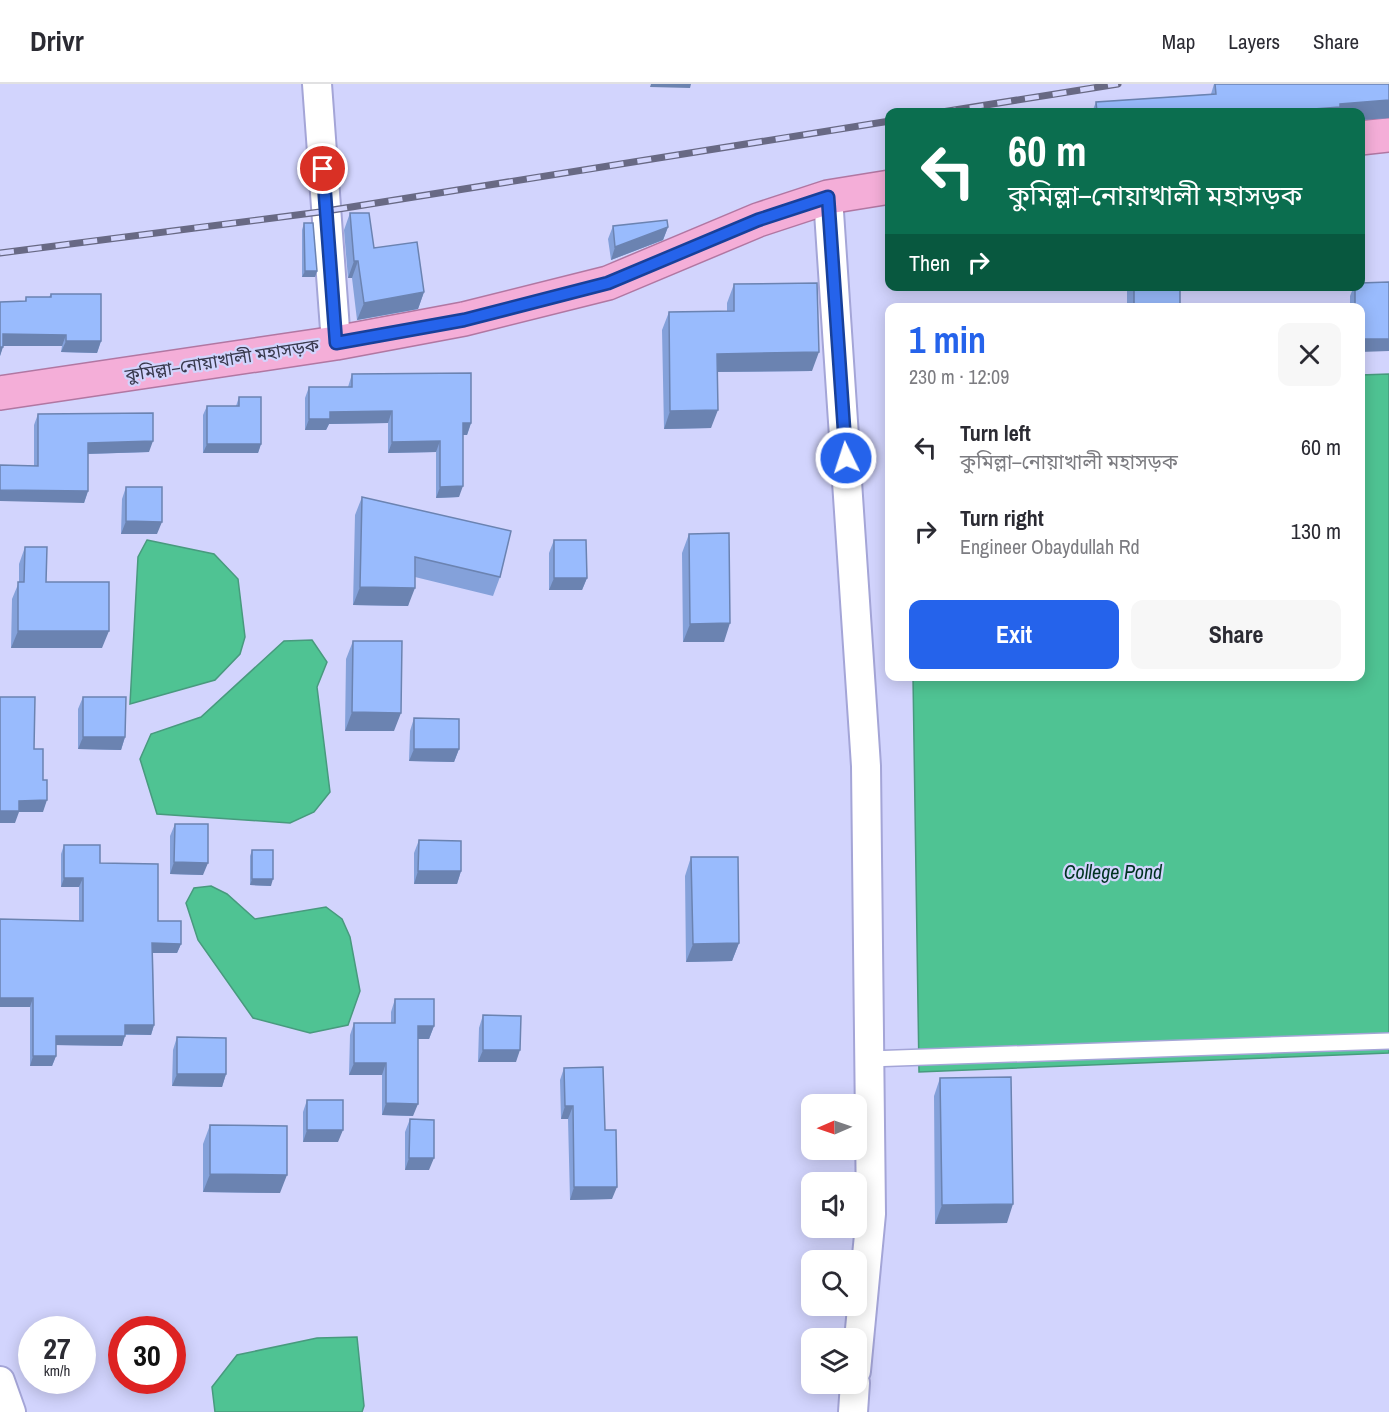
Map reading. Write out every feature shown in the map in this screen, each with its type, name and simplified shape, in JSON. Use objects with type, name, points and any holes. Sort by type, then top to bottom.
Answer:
[{"type":"highway","points":[[1365,137],[1389,135]]},
{"type":"highway","name":"কুমিল্লা–নোয়াখালী মহাসড়ক","points":[[0,393],[336,343],[464,320],[608,283],[758,220],[828,197],[885,188]]},
{"type":"street","points":[[317,84],[336,343]]},
{"type":"street","points":[[828,197],[866,766],[871,1214],[860,1328]]},
{"type":"street","points":[[0,1381],[11,1412]]},
{"type":"street","points":[[853,1412],[854,1394]]},
{"type":"lane","points":[[869,1059],[1389,1041]]},
{"type":"water","name":"College Pond","points":[[1389,374],[1389,1053],[919,1072],[913,681],[1365,681],[1365,375]]},
{"type":"water","points":[[147,540],[214,554],[238,579],[245,637],[240,654],[215,680],[130,704],[138,557]]},
{"type":"water","points":[[312,640],[327,662],[317,687],[330,792],[314,812],[290,823],[157,814],[140,759],[151,734],[201,717],[284,641]]},
{"type":"water","points":[[211,886],[227,894],[255,919],[326,907],[342,919],[350,937],[360,991],[348,1025],[310,1033],[253,1018],[198,940],[186,903],[194,888]]},
{"type":"water","points":[[357,1337],[364,1406],[362,1412],[215,1412],[212,1387],[237,1355],[317,1338]]},
{"type":"building","points":[[1215,84],[1389,84],[1389,100],[1340,104],[1340,107],[1327,108],[1097,108],[1096,102],[1216,94]]},
{"type":"building","points":[[350,213],[369,213],[374,248],[417,242],[424,292],[364,303],[358,261],[354,261]]},
{"type":"building","points":[[667,220],[668,227],[615,247],[613,226]]},
{"type":"building","points":[[304,223],[313,223],[317,271],[305,271]]},
{"type":"building","points":[[1389,282],[1389,339],[1365,339],[1365,303],[1355,303],[1355,291],[1365,291],[1365,283]]},
{"type":"building","points":[[817,283],[819,352],[717,354],[718,410],[670,411],[669,312],[734,311],[734,284]]},
{"type":"building","points":[[1134,291],[1180,291],[1180,303],[1134,303]]},
{"type":"building","points":[[51,294],[101,294],[101,341],[66,341],[66,335],[3,334],[3,347],[0,347],[0,302],[26,301],[26,297],[51,297]]},
{"type":"building","points":[[471,373],[471,423],[463,423],[463,486],[440,487],[440,441],[392,442],[392,411],[330,412],[330,419],[309,419],[309,387],[352,387],[352,374]]},
{"type":"building","points":[[239,397],[261,397],[261,444],[207,444],[207,406],[239,406]]},
{"type":"building","points":[[153,413],[153,441],[88,443],[88,491],[0,490],[0,465],[38,466],[38,414]]},
{"type":"building","points":[[126,487],[162,487],[162,522],[126,521]]},
{"type":"building","points":[[362,497],[511,531],[500,577],[415,557],[415,588],[360,587]]},
{"type":"building","points":[[729,533],[730,623],[690,624],[689,534]]},
{"type":"building","points":[[554,540],[586,540],[587,578],[554,578]]},
{"type":"building","points":[[25,547],[47,547],[46,582],[109,582],[109,631],[18,631],[18,582],[24,582]]},
{"type":"building","points":[[353,641],[402,641],[401,713],[352,712]]},
{"type":"building","points":[[0,697],[35,697],[34,749],[43,749],[43,780],[47,780],[47,800],[19,801],[19,811],[0,811]]},
{"type":"building","points":[[83,697],[126,697],[125,737],[83,737]]},
{"type":"building","points":[[414,718],[459,719],[459,749],[414,749]]},
{"type":"building","points":[[175,824],[208,824],[208,863],[174,862]]},
{"type":"building","points":[[419,840],[461,841],[461,871],[418,871]]},
{"type":"building","points":[[64,845],[100,845],[100,863],[158,864],[158,921],[181,921],[181,944],[152,943],[154,1025],[125,1025],[125,1036],[56,1036],[56,1056],[33,1056],[33,998],[0,998],[0,919],[83,921],[83,878],[64,878]]},
{"type":"building","points":[[252,850],[273,850],[273,879],[252,879]]},
{"type":"building","points":[[691,857],[738,857],[739,943],[693,944]]},
{"type":"building","points":[[395,999],[434,999],[434,1026],[418,1026],[418,1104],[386,1103],[386,1063],[354,1063],[354,1023],[395,1023]]},
{"type":"building","points":[[483,1015],[521,1016],[520,1050],[483,1050]]},
{"type":"building","points":[[177,1037],[226,1038],[226,1074],[177,1074]]},
{"type":"building","points":[[603,1067],[605,1130],[616,1130],[617,1187],[574,1187],[573,1106],[565,1106],[564,1068]]},
{"type":"building","points":[[1011,1077],[1013,1204],[942,1205],[940,1078]]},
{"type":"building","points":[[307,1100],[343,1100],[343,1130],[307,1130]]},
{"type":"building","points":[[410,1119],[434,1120],[434,1158],[409,1158]]},
{"type":"building","points":[[210,1125],[287,1126],[287,1175],[210,1174]]},
{"type":"railway","points":[[967,108],[1118,84]]},
{"type":"railway","points":[[0,253],[320,212],[885,122]]},
{"type":"route","points":[[323,169],[336,343],[464,320],[608,283],[758,220],[828,197],[846,458]]}]
